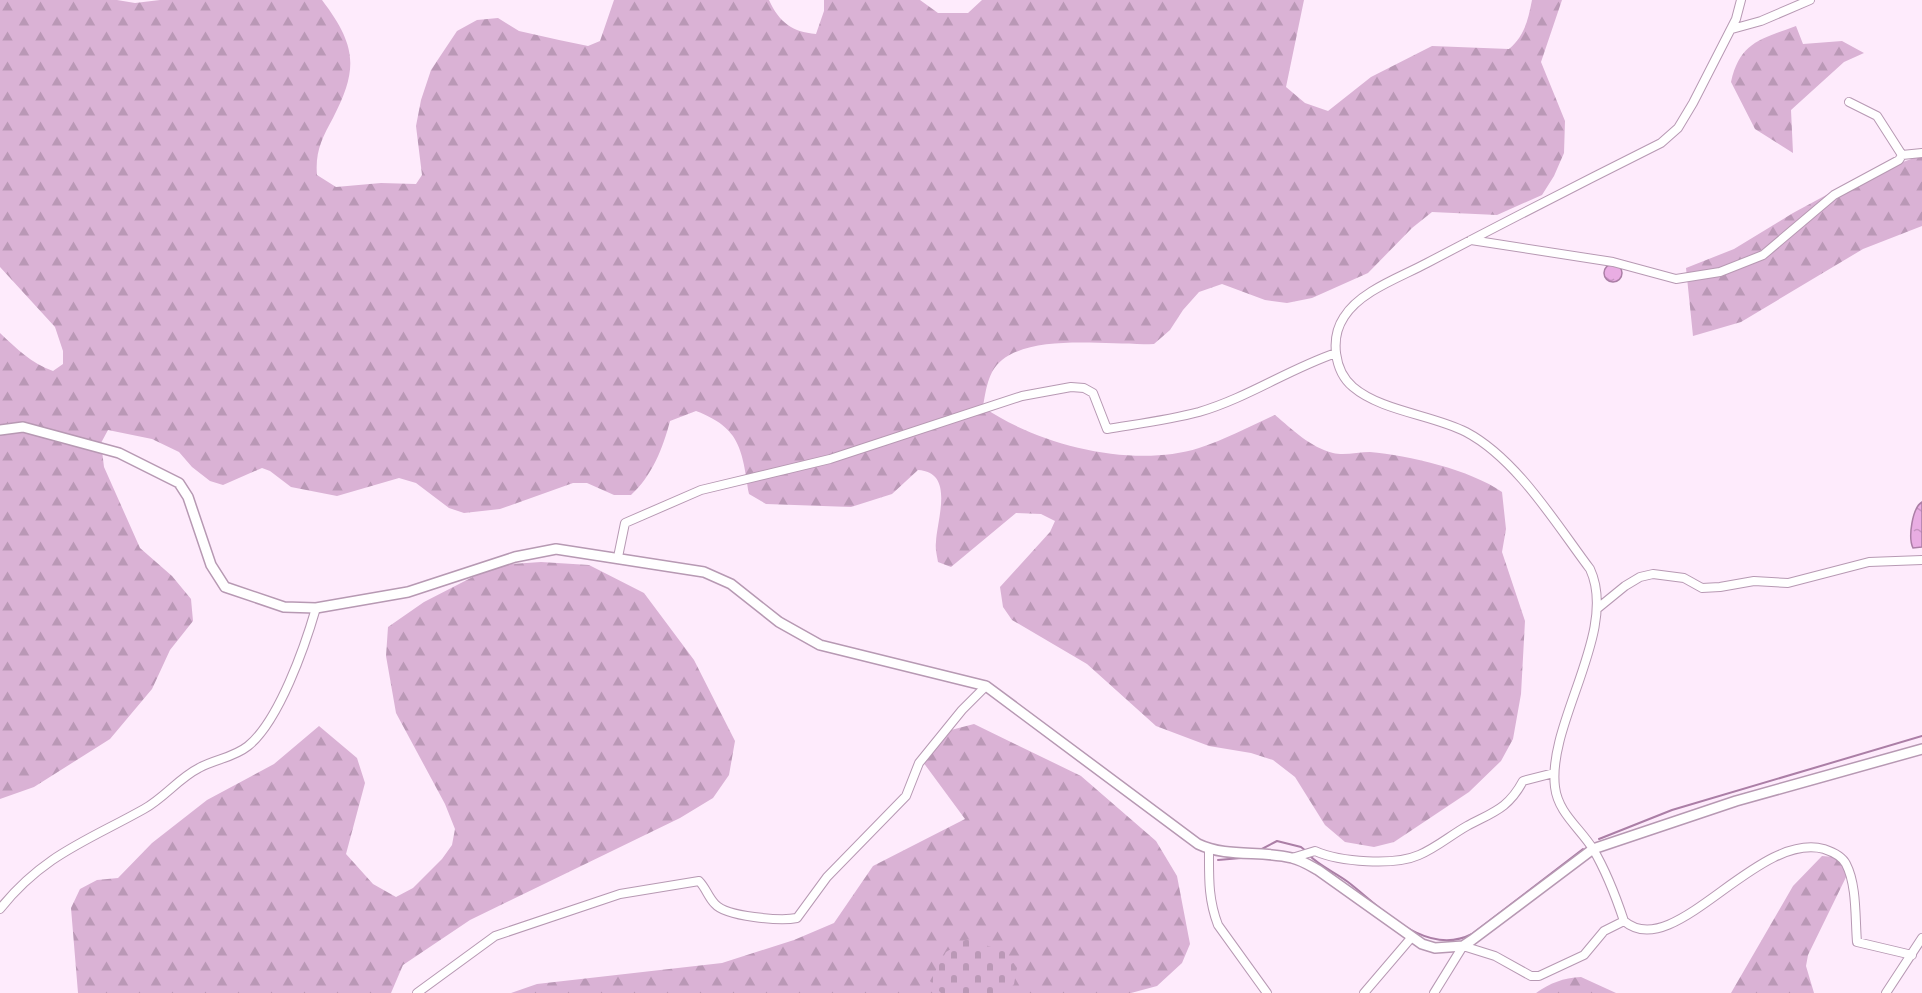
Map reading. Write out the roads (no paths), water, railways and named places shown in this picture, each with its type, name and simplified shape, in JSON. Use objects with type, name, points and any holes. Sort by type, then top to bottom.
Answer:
[{"type":"street","points":[[1741,0],[1732,29],[1678,128],[1661,143],[1371,293],[1351,308],[1339,328],[1336,352],[1343,375],[1360,393],[1449,424],[1482,441],[1506,461],[1590,569],[1595,579],[1598,608],[1554,773],[1557,797],[1563,809],[1593,849],[1624,921],[1646,931],[1667,927],[1697,910],[1751,869],[1803,848],[1820,848],[1838,855],[1850,872],[1857,942],[1912,955]]},
{"type":"street","points":[[1732,29],[1761,21],[1810,0]]},
{"type":"street","points":[[1849,102],[1877,116],[1902,155]]},
{"type":"street","points":[[1902,155],[1922,153]]},
{"type":"street","points":[[1471,240],[1613,262],[1676,279],[1720,272],[1763,255],[1834,195],[1899,160],[1902,155]]},
{"type":"street","points":[[618,557],[625,523],[701,490],[830,459],[1022,396],[1071,387],[1084,388],[1093,393],[1107,429],[1199,412],[1260,387],[1300,365],[1336,352]]},
{"type":"street","points":[[0,430],[23,427],[119,453],[179,483],[188,497],[211,565],[225,587],[284,607],[316,608],[408,592],[537,551],[556,549],[691,568],[716,576],[731,584],[779,622],[820,645],[986,686],[1183,835],[1209,850],[1292,858],[1318,870],[1411,938],[1435,948],[1463,946],[1495,956],[1530,976],[1539,976],[1584,955],[1605,931],[1624,921]]},
{"type":"street","points":[[1598,608],[1625,586],[1640,577],[1653,574],[1684,578],[1702,588],[1754,581],[1788,583],[1869,562],[1922,560]]},
{"type":"street","points":[[0,909],[21,882],[51,860],[76,844],[146,808],[198,768],[224,760],[248,746],[274,711],[305,645],[316,608]]},
{"type":"street","points":[[417,993],[495,936],[620,894],[650,887],[699,881],[706,888],[715,905],[735,915],[784,920],[797,918],[827,877],[906,796],[919,763],[962,710],[986,686]]},
{"type":"street","points":[[1434,993],[1463,946],[1528,900],[1593,849],[1736,801],[1922,749]]},
{"type":"street","points":[[1292,858],[1307,853],[1350,860],[1420,855],[1501,809],[1514,797],[1523,782],[1554,773]]},
{"type":"street","points":[[1209,850],[1209,895],[1218,925],[1267,993]]},
{"type":"street","points":[[1364,993],[1411,938]]},
{"type":"street","points":[[1886,993],[1922,938]]},
{"type":"water","points":[[1609,264],[1617,264],[1622,269],[1620,280],[1609,282],[1604,277],[1604,269]]},
{"type":"water","points":[[1922,502],[1922,547],[1913,548],[1912,523],[1916,510]]},
{"type":"waterway","points":[[1599,839],[1672,810],[1922,736]]},
{"type":"waterway","points":[[1260,850],[1277,841],[1301,847],[1306,851]]},
{"type":"waterway","points":[[1310,856],[1348,882],[1405,927],[1438,940],[1455,940],[1472,934],[1583,849]]},
{"type":"waterway","points":[[1218,860],[1241,858]]}]
